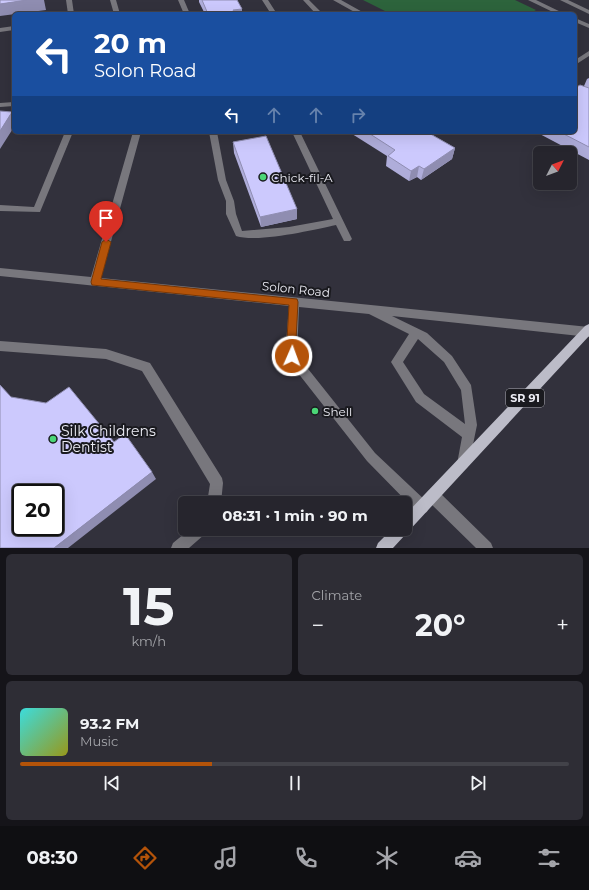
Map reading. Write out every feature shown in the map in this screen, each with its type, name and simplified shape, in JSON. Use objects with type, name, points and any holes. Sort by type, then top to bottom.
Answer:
[{"type":"main road","name":"SR 91","points":[[412,518],[588,331]]},
{"type":"main road","points":[[383,548],[394,536]]},
{"type":"street","points":[[69,0],[71,12]]},
{"type":"street","points":[[113,0],[115,12]]},
{"type":"street","points":[[181,0],[187,12]]},
{"type":"street","points":[[265,0],[273,12]]},
{"type":"street","points":[[306,0],[318,12]]},
{"type":"street","points":[[336,0],[359,12]]},
{"type":"street","points":[[530,0],[557,12]]},
{"type":"street","points":[[563,0],[589,12]]},
{"type":"street","points":[[578,21],[589,17]]},
{"type":"street","points":[[578,21],[589,26]]},
{"type":"street","points":[[0,30],[12,28]]},
{"type":"street","points":[[577,62],[589,53]]},
{"type":"street","points":[[0,105],[12,104]]},
{"type":"street","points":[[0,208],[37,210],[68,134]]},
{"type":"street","points":[[95,282],[136,134]]},
{"type":"street","points":[[213,134],[222,180],[230,201],[231,214],[239,234],[264,235],[296,231],[338,221]]},
{"type":"street","points":[[297,134],[347,239]]},
{"type":"street","name":"Solon Road","points":[[0,272],[588,331]]},
{"type":"street","points":[[294,302],[292,356],[371,457],[422,507]]},
{"type":"street","points":[[366,309],[423,336],[448,359],[467,389],[471,425],[463,464]]},
{"type":"street","points":[[416,332],[397,362],[420,398],[469,434]]},
{"type":"street","points":[[0,346],[106,354],[146,366],[217,483],[215,496]]},
{"type":"street","points":[[432,496],[486,548]]},
{"type":"street","points":[[178,548],[192,536]]},
{"type":"green space","points":[[363,0],[515,0],[536,10],[532,12],[387,12]]},
{"type":"building","points":[[0,0],[27,0],[0,4]]},
{"type":"building","points":[[202,0],[237,0],[242,9],[233,10],[234,12],[207,12]]},
{"type":"building","points":[[580,85],[589,88],[589,147],[564,134],[577,134],[577,87]]},
{"type":"building","points":[[0,111],[12,112],[0,131]]},
{"type":"building","points":[[370,134],[430,134],[455,148],[424,169],[419,166],[411,171],[388,156],[395,150]]},
{"type":"building","points":[[266,136],[297,209],[260,217],[233,142]]},
{"type":"building","points":[[0,385],[11,397],[46,403],[69,387],[114,442],[125,434],[152,472],[54,548],[0,548]]},
{"type":"place","name":"Chick-fil-A","points":[[263,177]]},
{"type":"place","name":"Shell","points":[[315,411]]},
{"type":"place","name":"Silk Childrens Dentist","points":[[53,439]]},
{"type":"route","points":[[106,242],[95,282],[294,302],[292,356]]}]
